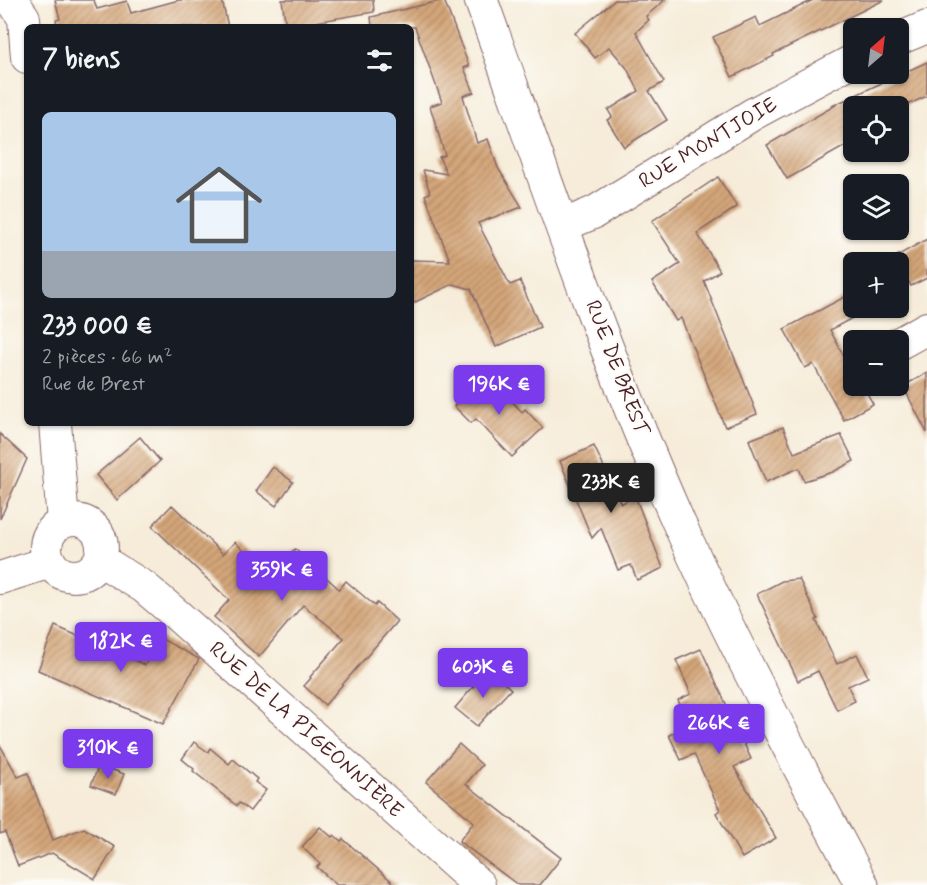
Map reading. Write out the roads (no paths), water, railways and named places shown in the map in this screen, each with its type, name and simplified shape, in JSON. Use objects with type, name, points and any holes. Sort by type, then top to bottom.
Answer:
[{"type":"main road","name":"RUE DE BREST","points":[[481,0],[616,371],[678,520],[733,640],[862,885]]},
{"type":"street","points":[[12,0],[24,18],[24,24]]},
{"type":"street","points":[[909,34],[927,27]]},
{"type":"street","name":"RUE MONTJOIE","points":[[562,225],[596,212],[753,114],[843,66]]},
{"type":"street","points":[[909,338],[927,328]]},
{"type":"street","points":[[55,426],[63,522]]},
{"type":"street","points":[[80,520],[95,529],[102,544],[100,560],[88,572],[71,576],[63,573],[50,562],[46,544],[55,527],[63,522],[80,520]]},
{"type":"street","name":"RUE DE LA PIGEONNIÈRE","points":[[100,560],[144,587],[177,615],[479,885]]},
{"type":"street","points":[[0,578],[50,562]]}]
